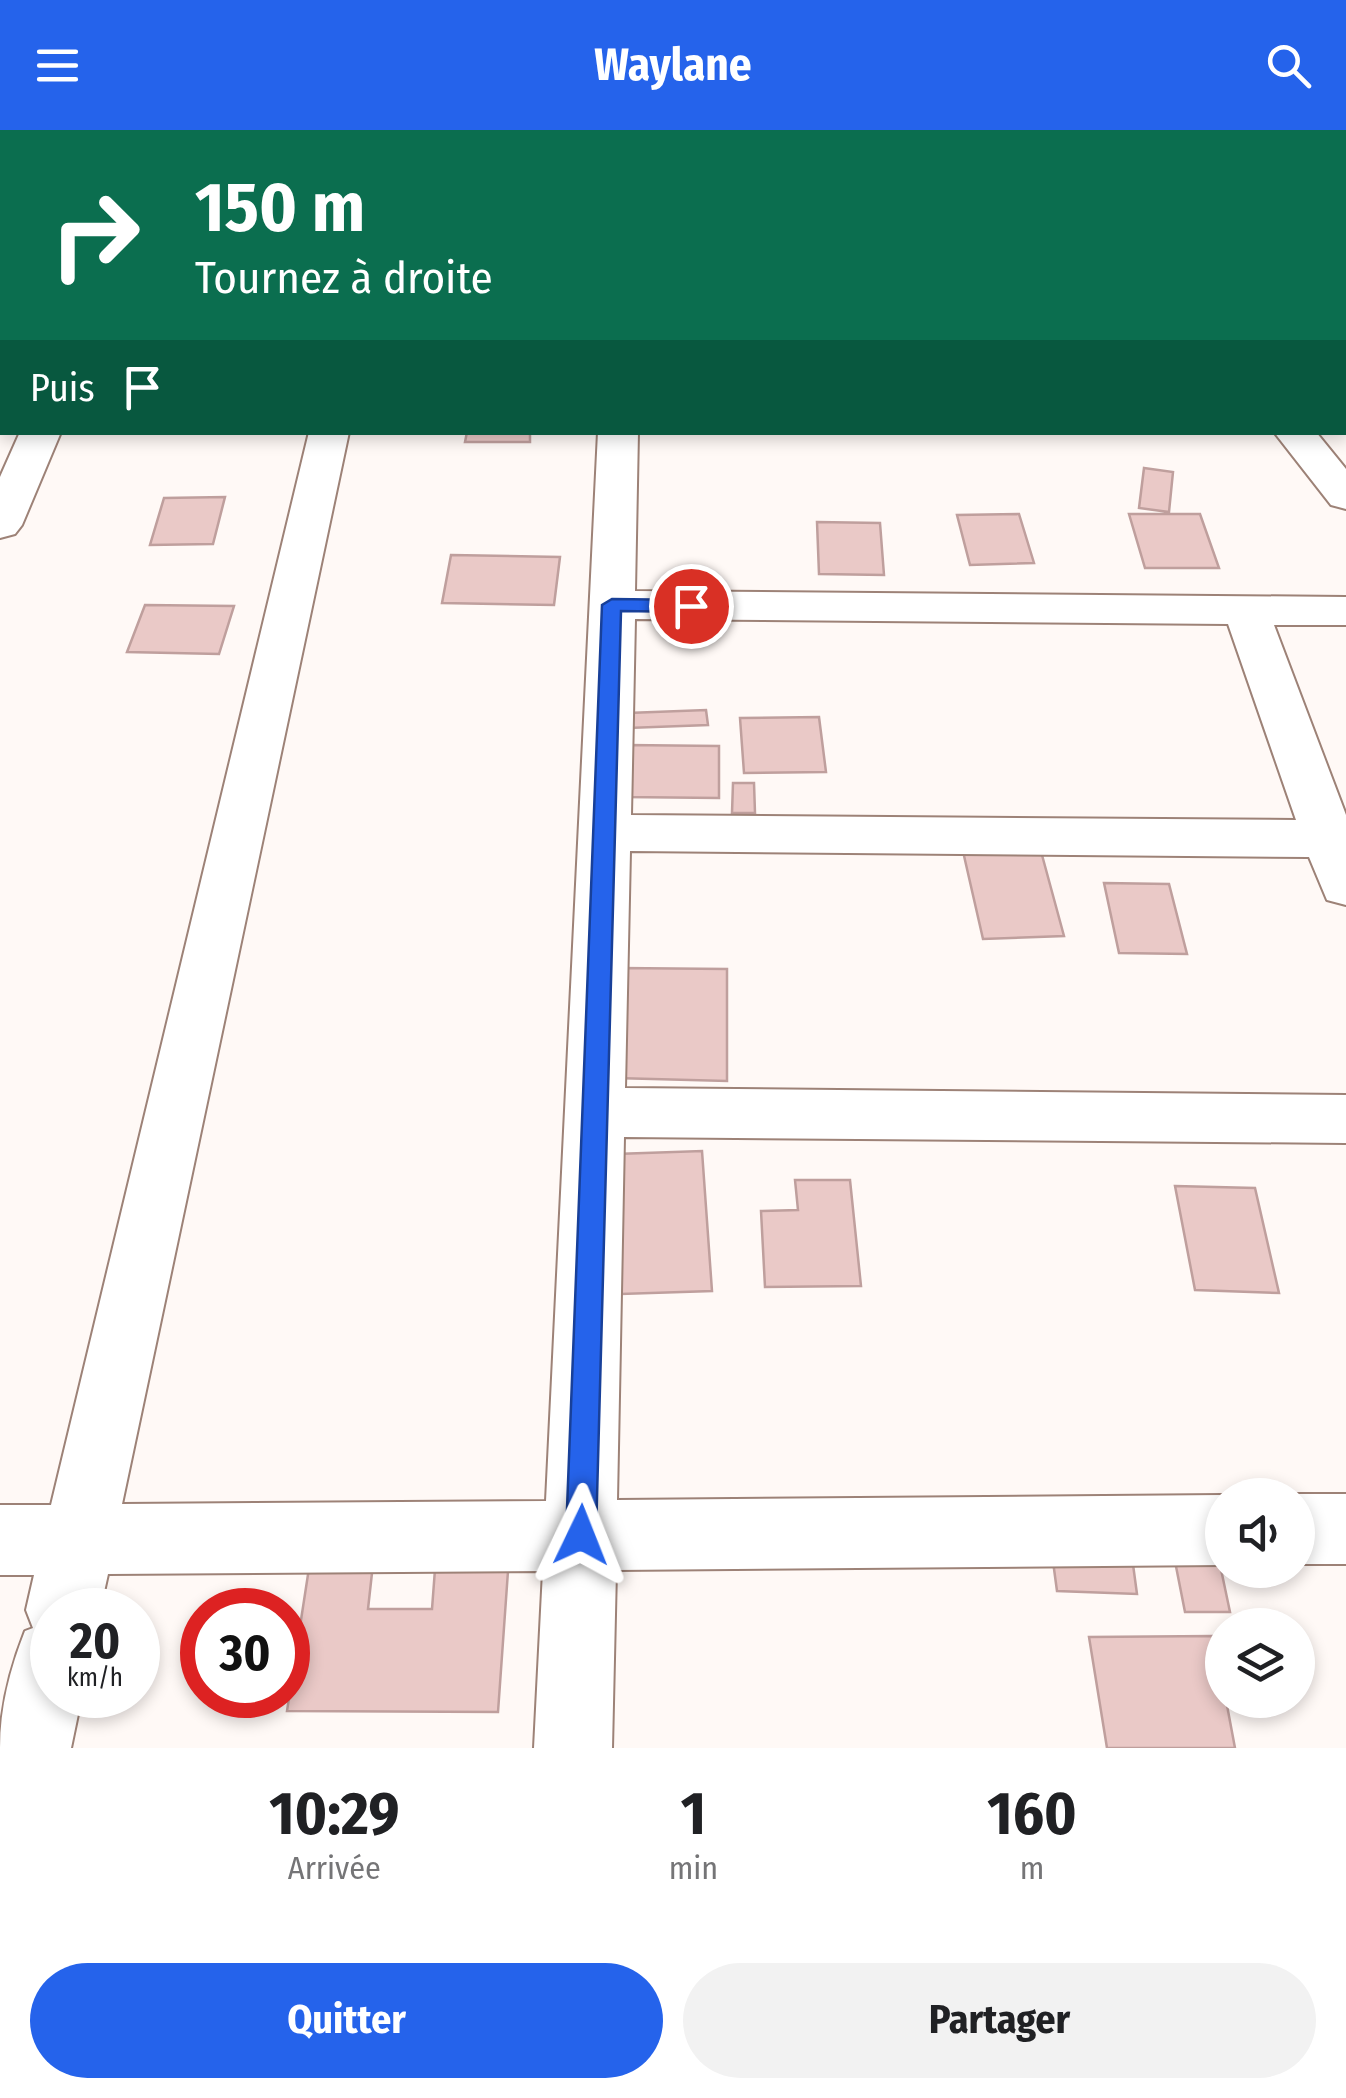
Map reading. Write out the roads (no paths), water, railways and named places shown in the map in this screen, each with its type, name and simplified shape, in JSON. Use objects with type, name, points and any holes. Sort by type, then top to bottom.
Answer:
[{"type":"street","points":[[0,526],[40,435]]},
{"type":"street","points":[[68,1588],[328,435]]},
{"type":"street","points":[[573,1748],[618,435]]},
{"type":"street","points":[[1297,435],[1343,488]]},
{"type":"street","points":[[612,605],[1346,611]]},
{"type":"street","points":[[604,833],[1340,855],[1246,610]]},
{"type":"street","points":[[595,1112],[1346,1119]]},
{"type":"street","points":[[1315,1529],[1346,1528]]},
{"type":"street","points":[[0,1540],[1205,1530]]},
{"type":"street","points":[[32,1748],[39,1718]]}]
